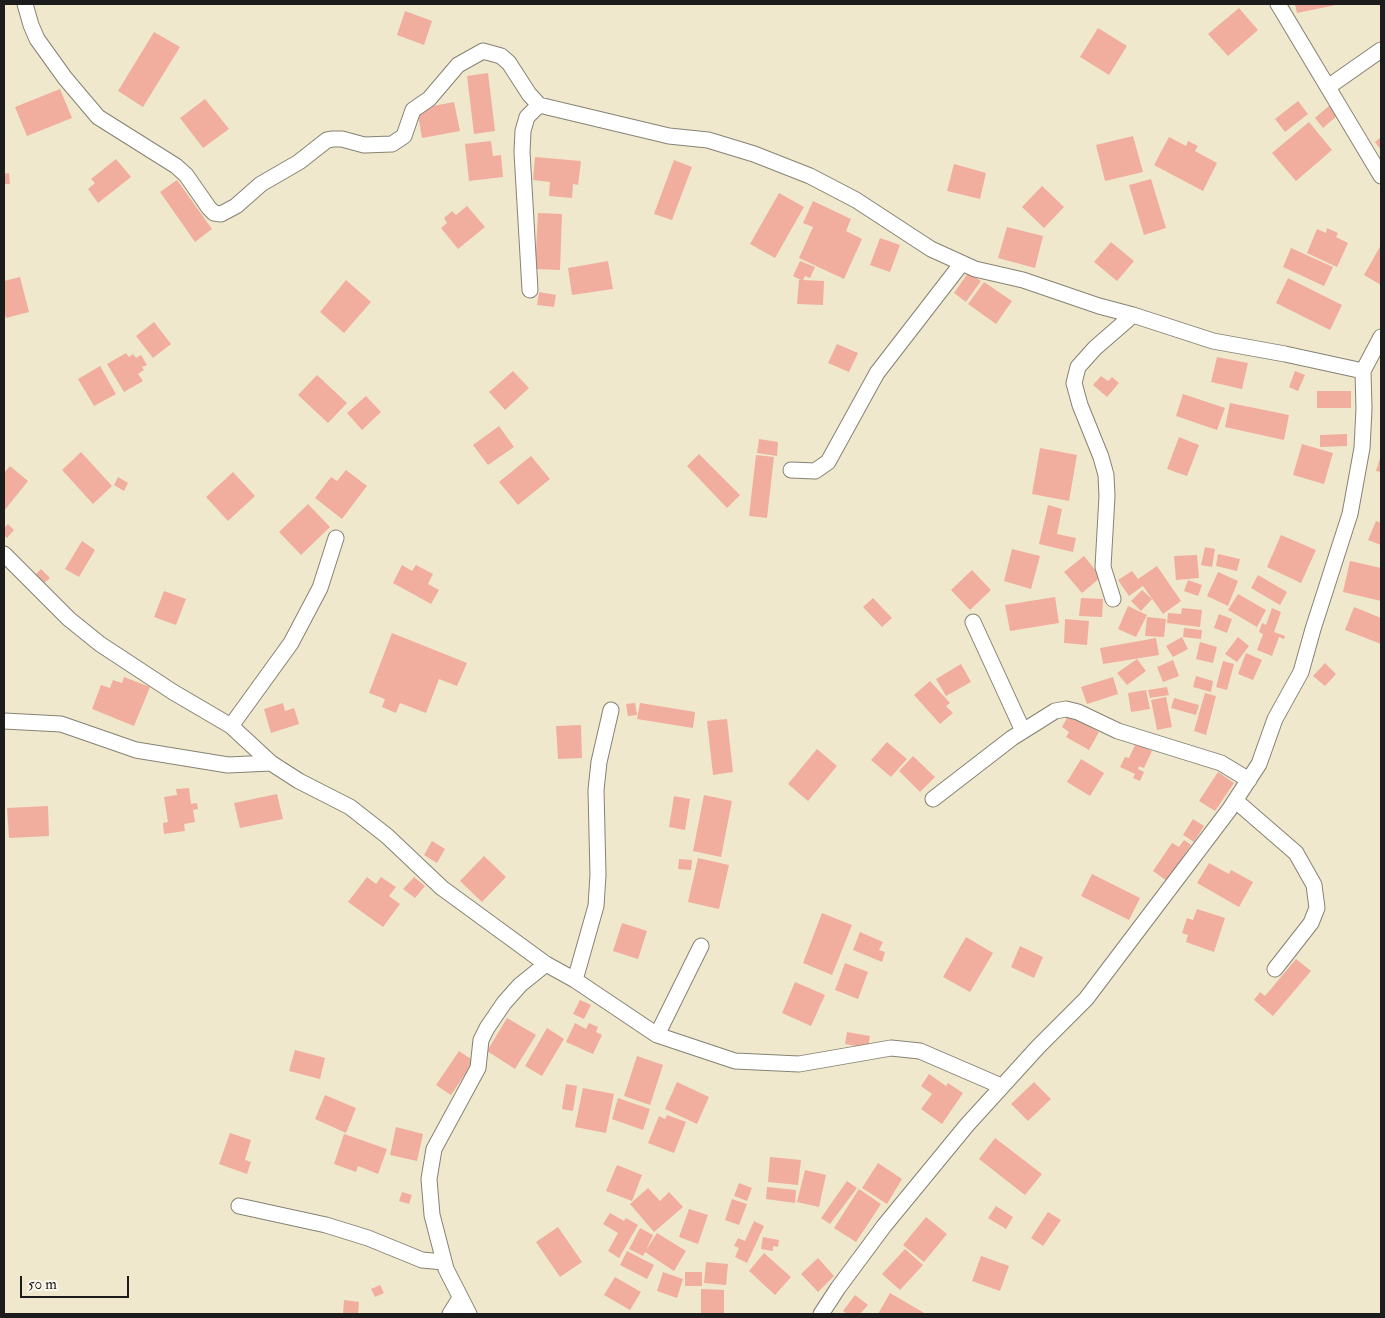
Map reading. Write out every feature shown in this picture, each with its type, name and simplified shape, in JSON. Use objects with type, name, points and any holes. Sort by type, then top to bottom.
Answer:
[{"type":"street","points":[[25,4],[37,39],[65,78],[98,117],[176,166],[186,175],[208,208],[214,213],[221,214],[236,206],[261,184],[299,162],[327,140],[342,140],[364,145],[392,144],[404,136],[414,110],[429,99],[458,65],[483,51],[501,56],[510,63],[529,94],[539,105],[669,136],[708,140],[754,154],[810,176],[856,200],[931,249],[975,269],[1023,280],[1099,306],[1213,341],[1363,371]]},
{"type":"street","points":[[1278,4],[1381,176]]},
{"type":"street","points":[[1328,87],[1381,50]]},
{"type":"street","points":[[530,290],[522,152],[523,131],[527,117],[539,105]]},
{"type":"street","points":[[791,470],[815,472],[828,462],[878,373],[962,263]]},
{"type":"street","points":[[1113,599],[1104,567],[1106,475],[1099,450],[1080,406],[1074,383],[1078,367],[1094,348],[1133,315]]},
{"type":"street","points":[[822,1314],[838,1288],[884,1226],[1001,1086],[1086,999],[1141,929],[1172,884],[1236,801],[1259,764],[1276,719],[1301,672],[1350,514],[1362,448],[1363,371],[1381,337]]},
{"type":"street","points":[[231,726],[292,643],[320,588],[336,538]]},
{"type":"street","points":[[4,554],[69,618],[100,644],[173,692],[231,726],[271,763],[350,807],[387,836],[442,888],[546,964],[575,980],[657,1035],[736,1061],[799,1064],[891,1048],[920,1051],[1001,1086]]},
{"type":"street","points":[[973,622],[1023,730]]},
{"type":"street","points":[[933,798],[1023,730],[1055,711],[1066,708],[1118,731],[1220,762],[1249,780]]},
{"type":"street","points":[[575,980],[596,906],[598,875],[596,790],[611,710]]},
{"type":"street","points":[[4,721],[61,724],[136,750],[228,765],[271,763]]},
{"type":"street","points":[[1236,801],[1296,853],[1314,885],[1317,908],[1311,923],[1275,969]]},
{"type":"street","points":[[657,1035],[701,946]]},
{"type":"street","points":[[468,1314],[446,1269],[432,1215],[429,1179],[434,1149],[478,1068],[481,1040],[487,1028],[504,1003],[520,985],[546,964]]},
{"type":"street","points":[[239,1206],[343,1230],[422,1260],[444,1262]]},
{"type":"street","points":[[450,1314],[460,1298]]},
{"type":"building","points":[[1295,4],[1335,4],[1336,5],[1297,13]]},
{"type":"building","points":[[1239,8],[1258,30],[1228,56],[1208,34]]},
{"type":"building","points":[[405,11],[432,21],[424,45],[397,35]]},
{"type":"building","points":[[1098,28],[1127,46],[1109,75],[1080,57]]},
{"type":"building","points":[[154,32],[180,47],[143,107],[118,91]]},
{"type":"building","points":[[488,73],[495,131],[474,134],[467,76]]},
{"type":"building","points":[[60,89],[72,118],[27,136],[15,107]]},
{"type":"building","points":[[205,99],[229,129],[203,148],[180,118]]},
{"type":"building","points":[[1298,101],[1308,114],[1285,132],[1275,119]]},
{"type":"building","points":[[454,102],[460,131],[422,138],[417,109]]},
{"type":"building","points":[[1330,105],[1338,115],[1323,128],[1315,118]]},
{"type":"building","points":[[1309,122],[1332,150],[1296,181],[1272,153]]},
{"type":"building","points":[[1133,136],[1143,172],[1105,181],[1096,145]]},
{"type":"building","points":[[1169,137],[1186,146],[1188,141],[1198,146],[1195,151],[1217,163],[1203,191],[1154,165]]},
{"type":"building","points":[[1381,137],[1381,150],[1375,142]]},
{"type":"building","points":[[491,141],[493,156],[501,155],[503,177],[469,181],[465,144]]},
{"type":"building","points":[[535,157],[581,161],[578,185],[573,184],[572,198],[549,196],[550,182],[533,180]]},
{"type":"building","points":[[116,159],[131,177],[98,203],[88,189],[95,183],[91,179]]},
{"type":"building","points":[[674,160],[692,167],[672,220],[654,214]]},
{"type":"building","points":[[954,164],[986,173],[980,199],[947,191]]},
{"type":"building","points":[[9,173],[10,184],[4,184],[4,174]]},
{"type":"building","points":[[1151,179],[1166,228],[1144,235],[1129,185]]},
{"type":"building","points":[[177,180],[212,229],[195,242],[160,192]]},
{"type":"building","points":[[1042,186],[1064,207],[1044,228],[1022,207]]},
{"type":"building","points":[[779,193],[804,207],[775,258],[750,244]]},
{"type":"building","points":[[813,201],[851,219],[846,231],[862,239],[844,279],[799,258],[813,227],[803,223]]},
{"type":"building","points":[[467,206],[485,227],[458,249],[441,228],[447,223],[444,218],[452,211],[456,215]]},
{"type":"building","points":[[538,213],[562,214],[560,270],[535,269]]},
{"type":"building","points":[[1007,227],[1043,236],[1035,268],[998,258]]},
{"type":"building","points":[[1327,228],[1338,233],[1336,237],[1348,243],[1337,267],[1307,253],[1317,229],[1326,233]]},
{"type":"building","points":[[880,238],[900,245],[890,272],[870,265]]},
{"type":"building","points":[[1111,242],[1134,261],[1117,281],[1094,262]]},
{"type":"building","points":[[1381,245],[1381,285],[1364,275]]},
{"type":"building","points":[[1291,248],[1333,267],[1324,286],[1283,267]]},
{"type":"building","points":[[608,261],[613,289],[572,295],[568,268]]},
{"type":"building","points":[[800,261],[815,267],[810,278],[805,276],[803,280],[824,281],[823,305],[797,304],[799,280],[801,280],[793,276]]},
{"type":"building","points":[[968,273],[981,281],[966,302],[954,293]]},
{"type":"building","points":[[20,277],[29,312],[6,318],[4,311],[4,281]]},
{"type":"building","points":[[1288,278],[1342,305],[1330,330],[1276,303]]},
{"type":"building","points":[[346,280],[371,302],[344,333],[320,312]]},
{"type":"building","points":[[984,282],[1012,301],[996,324],[968,304]]},
{"type":"building","points":[[539,292],[556,295],[554,307],[537,305]]},
{"type":"building","points":[[154,322],[171,344],[153,358],[136,336]]},
{"type":"building","points":[[837,344],[858,353],[849,372],[828,363]]},
{"type":"building","points":[[126,353],[129,357],[133,354],[136,358],[141,355],[147,365],[142,367],[144,370],[138,374],[143,381],[124,392],[107,364]]},
{"type":"building","points":[[1217,357],[1248,363],[1242,389],[1211,382]]},
{"type":"building","points":[[100,366],[116,394],[94,406],[78,379]]},
{"type":"building","points":[[513,371],[529,388],[505,410],[489,392]]},
{"type":"building","points":[[1295,371],[1305,375],[1298,391],[1289,387]]},
{"type":"building","points":[[317,375],[347,403],[328,423],[298,395]]},
{"type":"building","points":[[1101,376],[1108,381],[1112,377],[1119,383],[1107,397],[1093,385]]},
{"type":"building","points":[[1317,391],[1351,391],[1351,408],[1317,408]]},
{"type":"building","points":[[1183,394],[1225,408],[1217,430],[1176,416]]},
{"type":"building","points":[[366,396],[381,412],[362,430],[347,413]]},
{"type":"building","points":[[1230,403],[1289,415],[1284,440],[1225,427]]},
{"type":"building","points":[[499,426],[514,447],[488,465],[473,445]]},
{"type":"building","points":[[1347,434],[1347,446],[1320,447],[1320,435]]},
{"type":"building","points":[[1179,437],[1199,445],[1187,476],[1167,469]]},
{"type":"building","points":[[759,439],[778,442],[777,456],[757,453]]},
{"type":"building","points":[[1302,444],[1333,453],[1324,484],[1293,475]]},
{"type":"building","points":[[1040,448],[1077,455],[1069,501],[1032,494]]},
{"type":"building","points":[[81,452],[112,486],[93,504],[62,470]]},
{"type":"building","points":[[699,454],[740,495],[727,508],[687,466]]},
{"type":"building","points":[[756,455],[774,457],[767,518],[749,516]]},
{"type":"building","points":[[1381,455],[1381,472],[1376,471]]},
{"type":"building","points":[[531,456],[550,479],[518,505],[499,482]]},
{"type":"building","points":[[10,466],[28,481],[4,511],[4,473]]},
{"type":"building","points":[[346,470],[367,486],[342,519],[315,498],[331,477],[337,481]]},
{"type":"building","points":[[233,472],[255,496],[228,521],[206,497]]},
{"type":"building","points":[[118,477],[128,483],[124,491],[114,485]]},
{"type":"building","points":[[308,504],[330,527],[301,555],[279,532]]},
{"type":"building","points":[[1048,505],[1062,509],[1057,534],[1076,538],[1073,552],[1039,544]]},
{"type":"building","points":[[1376,521],[1381,523],[1381,545],[1368,540]]},
{"type":"building","points":[[8,524],[14,530],[7,538],[4,535],[4,528]]},
{"type":"building","points":[[1281,535],[1316,550],[1301,583],[1267,567]]},
{"type":"building","points":[[82,541],[95,550],[79,577],[65,569]]},
{"type":"building","points":[[1205,547],[1215,549],[1212,567],[1201,565]]},
{"type":"building","points":[[1012,549],[1040,556],[1031,589],[1004,581]]},
{"type":"building","points":[[1218,554],[1240,559],[1237,571],[1216,566]]},
{"type":"building","points":[[1197,555],[1199,578],[1176,580],[1174,556]]},
{"type":"building","points":[[1084,556],[1101,577],[1082,593],[1064,572]]},
{"type":"building","points":[[1350,561],[1381,568],[1381,601],[1343,592]]},
{"type":"building","points":[[402,565],[412,571],[416,565],[433,574],[428,584],[439,590],[431,604],[393,583]]},
{"type":"building","points":[[1157,566],[1181,601],[1163,614],[1143,586],[1129,596],[1118,580],[1132,571],[1138,579]]},
{"type":"building","points":[[41,569],[50,578],[43,584],[35,575]]},
{"type":"building","points":[[972,570],[991,590],[970,610],[951,590]]},
{"type":"building","points":[[1218,572],[1238,581],[1228,606],[1207,596]]},
{"type":"building","points":[[1258,575],[1287,592],[1280,605],[1251,588]]},
{"type":"building","points":[[1188,580],[1202,585],[1198,596],[1184,591]]},
{"type":"building","points":[[1142,590],[1152,599],[1141,611],[1131,601]]},
{"type":"building","points":[[164,591],[186,599],[176,625],[154,617]]},
{"type":"building","points":[[1238,594],[1266,610],[1257,627],[1228,610]]},
{"type":"building","points":[[1055,597],[1059,623],[1010,631],[1005,605]]},
{"type":"building","points":[[873,598],[892,618],[882,627],[863,607]]},
{"type":"building","points":[[1081,598],[1103,599],[1102,617],[1079,616]]},
{"type":"building","points":[[1128,606],[1147,615],[1136,637],[1118,629]]},
{"type":"building","points":[[1354,607],[1381,618],[1381,644],[1345,630]]},
{"type":"building","points":[[1182,608],[1202,610],[1200,627],[1167,623],[1168,613],[1181,614]]},
{"type":"building","points":[[1272,608],[1281,612],[1274,632],[1285,636],[1284,639],[1279,637],[1272,656],[1257,650],[1263,634],[1259,632],[1262,623],[1266,625]]},
{"type":"building","points":[[1219,614],[1232,619],[1227,633],[1214,628]]},
{"type":"building","points":[[1147,617],[1166,619],[1164,637],[1145,636]]},
{"type":"building","points":[[1065,619],[1089,621],[1087,645],[1064,643]]},
{"type":"building","points":[[1184,628],[1202,630],[1201,639],[1183,637]]},
{"type":"building","points":[[392,633],[467,663],[457,686],[439,679],[426,713],[400,703],[396,713],[382,707],[385,699],[369,693]]},
{"type":"building","points":[[1182,637],[1188,649],[1173,657],[1166,646]]},
{"type":"building","points":[[1238,637],[1249,646],[1237,662],[1225,654]]},
{"type":"building","points":[[1156,638],[1159,655],[1103,664],[1100,648]]},
{"type":"building","points":[[1200,642],[1217,647],[1213,663],[1196,659]]},
{"type":"building","points":[[1246,653],[1262,660],[1253,680],[1238,674]]},
{"type":"building","points":[[1137,659],[1146,671],[1127,685],[1117,673]]},
{"type":"building","points":[[1173,660],[1179,676],[1163,682],[1157,667]]},
{"type":"building","points":[[1223,661],[1234,664],[1227,690],[1216,687]]},
{"type":"building","points":[[1325,663],[1336,674],[1325,686],[1313,676]]},
{"type":"building","points":[[961,664],[971,682],[946,696],[936,679]]},
{"type":"building","points":[[1196,676],[1213,681],[1211,692],[1193,687]]},
{"type":"building","points":[[124,677],[150,687],[134,726],[92,709],[101,685],[110,688],[113,680],[122,683]]},
{"type":"building","points":[[1113,677],[1118,694],[1087,704],[1081,687]]},
{"type":"building","points":[[930,681],[950,703],[946,706],[953,713],[940,724],[914,695]]},
{"type":"building","points":[[1167,687],[1169,695],[1150,698],[1148,690]]},
{"type":"building","points":[[1146,690],[1150,709],[1131,712],[1128,693]]},
{"type":"building","points":[[1205,693],[1216,696],[1206,735],[1194,731]]},
{"type":"building","points":[[1166,697],[1172,727],[1157,730],[1151,700]]},
{"type":"building","points":[[1174,698],[1199,705],[1196,715],[1171,708]]},
{"type":"building","points":[[283,703],[285,711],[294,708],[299,724],[271,733],[264,709]]},
{"type":"building","points":[[635,703],[637,715],[628,716],[626,704]]},
{"type":"building","points":[[640,703],[695,712],[693,728],[637,719]]},
{"type":"building","points":[[1069,714],[1099,732],[1089,750],[1066,737],[1069,732],[1062,727]]},
{"type":"building","points":[[727,719],[733,772],[713,775],[707,721]]},
{"type":"building","points":[[581,725],[582,758],[558,759],[556,726]]},
{"type":"building","points":[[887,742],[907,759],[891,777],[871,760]]},
{"type":"building","points":[[1136,743],[1152,751],[1144,768],[1139,766],[1138,769],[1144,772],[1140,781],[1133,778],[1135,774],[1120,767],[1125,757],[1129,758]]},
{"type":"building","points":[[817,749],[837,766],[808,801],[788,784]]},
{"type":"building","points":[[913,756],[935,777],[920,792],[899,771]]},
{"type":"building","points":[[1081,759],[1104,773],[1090,796],[1067,782]]},
{"type":"building","points":[[1218,772],[1234,783],[1215,811],[1199,801]]},
{"type":"building","points":[[189,788],[191,804],[197,803],[198,809],[193,810],[195,822],[184,824],[185,831],[164,834],[163,823],[168,822],[164,797],[177,795],[176,789]]},
{"type":"building","points":[[277,794],[283,819],[240,828],[234,803]]},
{"type":"building","points":[[704,795],[732,801],[721,857],[693,851]]},
{"type":"building","points":[[674,796],[690,799],[685,830],[669,827]]},
{"type":"building","points":[[48,806],[49,836],[9,838],[7,808]]},
{"type":"building","points":[[1193,819],[1204,826],[1194,842],[1183,835]]},
{"type":"building","points":[[1184,840],[1191,845],[1167,881],[1153,871],[1172,843],[1179,847]]},
{"type":"building","points":[[432,841],[445,849],[437,863],[424,855]]},
{"type":"building","points":[[484,856],[506,877],[482,902],[460,881]]},
{"type":"building","points":[[698,858],[729,865],[719,909],[688,902]]},
{"type":"building","points":[[679,859],[692,860],[691,870],[678,869]]},
{"type":"building","points":[[1209,863],[1229,874],[1231,870],[1253,882],[1239,907],[1197,883]]},
{"type":"building","points":[[1092,874],[1140,898],[1129,920],[1081,896]]},
{"type":"building","points":[[367,877],[376,884],[381,877],[396,887],[389,896],[400,904],[383,927],[348,902]]},
{"type":"building","points":[[414,877],[425,886],[415,898],[403,889]]},
{"type":"building","points":[[1197,909],[1225,918],[1214,952],[1186,942],[1188,935],[1182,933],[1187,918],[1193,920]]},
{"type":"building","points":[[822,913],[852,925],[832,975],[803,963]]},
{"type":"building","points":[[622,923],[647,931],[638,959],[613,951]]},
{"type":"building","points":[[860,932],[883,942],[879,950],[885,952],[882,962],[853,950]]},
{"type":"building","points":[[966,937],[993,953],[970,992],[943,977]]},
{"type":"building","points":[[1020,946],[1043,957],[1034,978],[1011,967]]},
{"type":"building","points":[[1296,959],[1311,971],[1273,1016],[1254,1000],[1260,992],[1265,996]]},
{"type":"building","points":[[845,963],[868,972],[858,999],[835,990]]},
{"type":"building","points":[[795,982],[825,995],[811,1026],[782,1013]]},
{"type":"building","points":[[580,1000],[591,1005],[584,1019],[573,1014]]},
{"type":"building","points":[[507,1018],[536,1035],[515,1069],[487,1051]]},
{"type":"building","points":[[575,1023],[586,1029],[589,1023],[598,1027],[596,1032],[602,1035],[593,1054],[566,1042]]},
{"type":"building","points":[[547,1028],[564,1039],[542,1076],[525,1066]]},
{"type":"building","points":[[847,1032],[870,1036],[868,1048],[845,1044]]},
{"type":"building","points":[[295,1050],[325,1058],[320,1079],[289,1071]]},
{"type":"building","points":[[459,1051],[474,1061],[451,1095],[436,1085]]},
{"type":"building","points":[[637,1056],[663,1065],[650,1105],[624,1096]]},
{"type":"building","points":[[929,1074],[946,1086],[948,1083],[963,1093],[942,1124],[921,1109],[932,1094],[921,1086]]},
{"type":"building","points":[[677,1082],[709,1097],[697,1124],[665,1109]]},
{"type":"building","points":[[1034,1082],[1051,1099],[1028,1121],[1011,1104]]},
{"type":"building","points":[[566,1084],[577,1086],[573,1111],[562,1109]]},
{"type":"building","points":[[583,1088],[614,1094],[606,1133],[575,1127]]},
{"type":"building","points":[[325,1095],[356,1108],[346,1133],[315,1119]]},
{"type":"building","points":[[618,1098],[650,1109],[643,1130],[612,1119]]},
{"type":"building","points":[[667,1115],[686,1122],[674,1153],[648,1143],[659,1116],[665,1119]]},
{"type":"building","points":[[396,1127],[423,1134],[417,1161],[390,1155]]},
{"type":"building","points":[[230,1133],[251,1140],[245,1160],[251,1162],[247,1174],[219,1164]]},
{"type":"building","points":[[344,1134],[387,1149],[378,1174],[358,1166],[356,1172],[334,1164]]},
{"type":"building","points":[[995,1138],[1042,1174],[1025,1195],[979,1159]]},
{"type":"building","points":[[770,1157],[801,1160],[798,1185],[768,1182]]},
{"type":"building","points":[[878,1163],[902,1179],[887,1204],[862,1188]]},
{"type":"building","points":[[617,1165],[642,1175],[632,1201],[606,1191]]},
{"type":"building","points":[[805,1170],[826,1175],[819,1207],[797,1202]]},
{"type":"building","points":[[847,1181],[857,1188],[830,1224],[821,1218]]},
{"type":"building","points":[[739,1183],[752,1188],[747,1201],[734,1196]]},
{"type":"building","points":[[767,1187],[796,1190],[795,1203],[766,1199]]},
{"type":"building","points":[[648,1188],[660,1201],[669,1192],[683,1207],[654,1232],[630,1204]]},
{"type":"building","points":[[859,1189],[881,1204],[856,1242],[834,1228]]},
{"type":"building","points":[[402,1192],[412,1195],[409,1204],[399,1201]]},
{"type":"building","points":[[732,1199],[747,1204],[739,1225],[725,1220]]},
{"type":"building","points":[[996,1206],[1013,1217],[1006,1229],[988,1218]]},
{"type":"building","points":[[689,1209],[708,1215],[698,1244],[679,1237]]},
{"type":"building","points":[[1048,1212],[1061,1220],[1043,1246],[1031,1238]]},
{"type":"building","points":[[610,1213],[624,1221],[626,1218],[638,1225],[619,1258],[608,1251],[618,1233],[603,1224]]},
{"type":"building","points":[[926,1217],[947,1234],[924,1262],[903,1245]]},
{"type":"building","points":[[754,1221],[764,1226],[747,1263],[735,1257],[739,1248],[734,1246],[738,1238],[745,1241]]},
{"type":"building","points":[[558,1227],[582,1262],[560,1277],[536,1242]]},
{"type":"building","points":[[640,1228],[653,1235],[646,1250],[657,1233],[686,1251],[674,1271],[645,1252],[643,1256],[629,1249]]},
{"type":"building","points":[[763,1237],[779,1240],[778,1247],[773,1246],[773,1251],[761,1249]]},
{"type":"building","points":[[905,1249],[923,1265],[900,1290],[882,1274]]},
{"type":"building","points":[[627,1251],[654,1265],[647,1279],[620,1265]]},
{"type":"building","points":[[764,1253],[791,1277],[775,1295],[749,1271]]},
{"type":"building","points":[[981,1256],[1009,1266],[1000,1291],[972,1281]]},
{"type":"building","points":[[818,1258],[834,1276],[818,1292],[801,1274]]},
{"type":"building","points":[[706,1262],[728,1264],[726,1285],[704,1283]]},
{"type":"building","points":[[663,1272],[683,1279],[677,1298],[657,1291]]},
{"type":"building","points":[[685,1272],[702,1272],[702,1286],[685,1286]]},
{"type":"building","points":[[615,1277],[641,1292],[630,1310],[604,1295]]},
{"type":"building","points":[[380,1285],[384,1293],[375,1297],[371,1289]]},
{"type":"building","points":[[701,1289],[724,1290],[724,1314],[701,1314]]},
{"type":"building","points":[[890,1293],[926,1314],[878,1314]]},
{"type":"building","points":[[855,1295],[868,1305],[860,1314],[847,1314],[843,1311]]},
{"type":"building","points":[[344,1300],[359,1302],[358,1314],[343,1314]]}]
